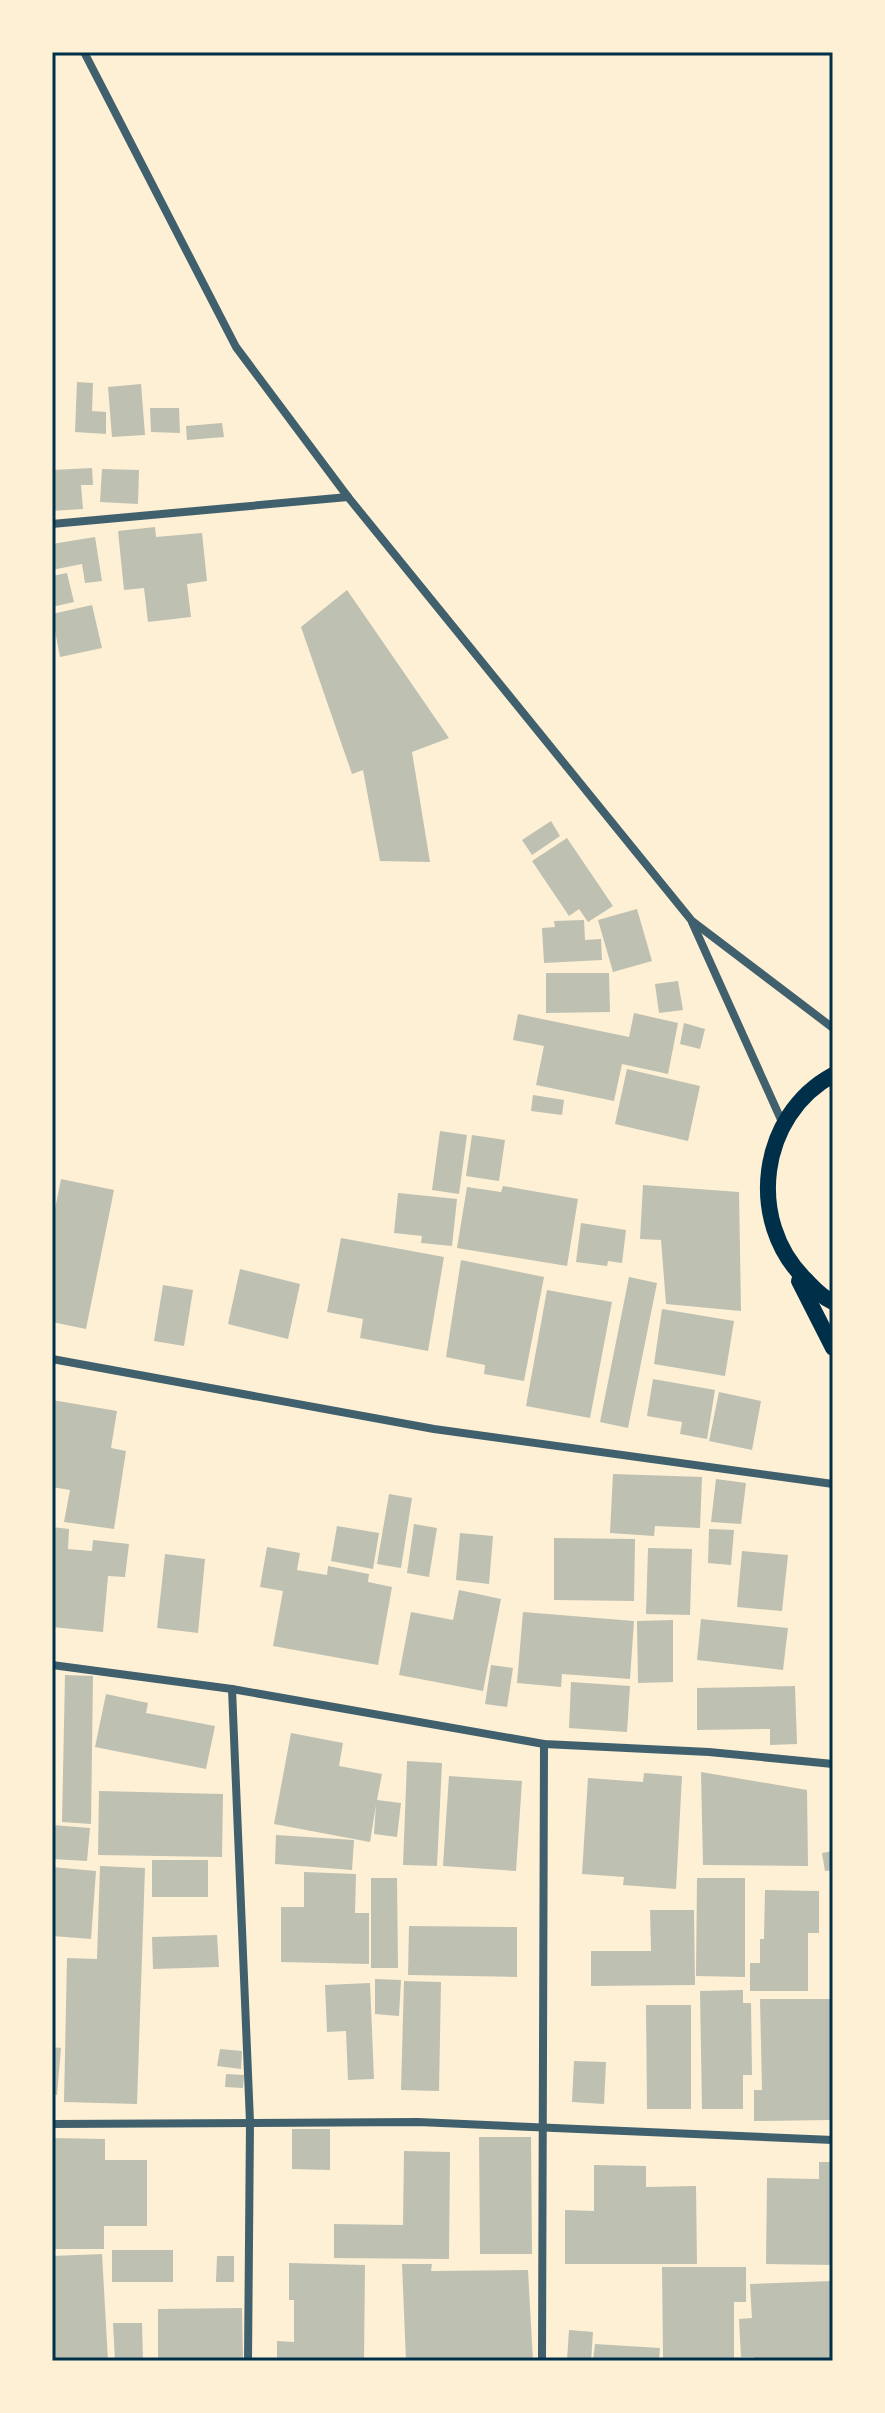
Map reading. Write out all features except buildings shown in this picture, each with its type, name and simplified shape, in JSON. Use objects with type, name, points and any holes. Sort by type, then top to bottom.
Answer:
[{"type":"main road","points":[[833,1075],[800,1101],[783,1124],[770,1159],[766,1196],[774,1232],[833,1348]]},
{"type":"main road","points":[[790,1265],[824,1298],[833,1302]]},
{"type":"street","points":[[84,52],[236,347],[348,497],[692,921],[833,1028]]},
{"type":"street","points":[[52,524],[348,497]]},
{"type":"street","points":[[692,921],[783,1124]]},
{"type":"street","points":[[52,1359],[434,1429],[833,1484]]},
{"type":"street","points":[[52,1665],[232,1689],[544,1744],[709,1752],[833,1764]]},
{"type":"street","points":[[232,1689],[250,2122],[248,2361]]},
{"type":"street","points":[[542,2361],[540,2127],[544,1744]]},
{"type":"street","points":[[52,2124],[418,2122],[833,2140]]}]
